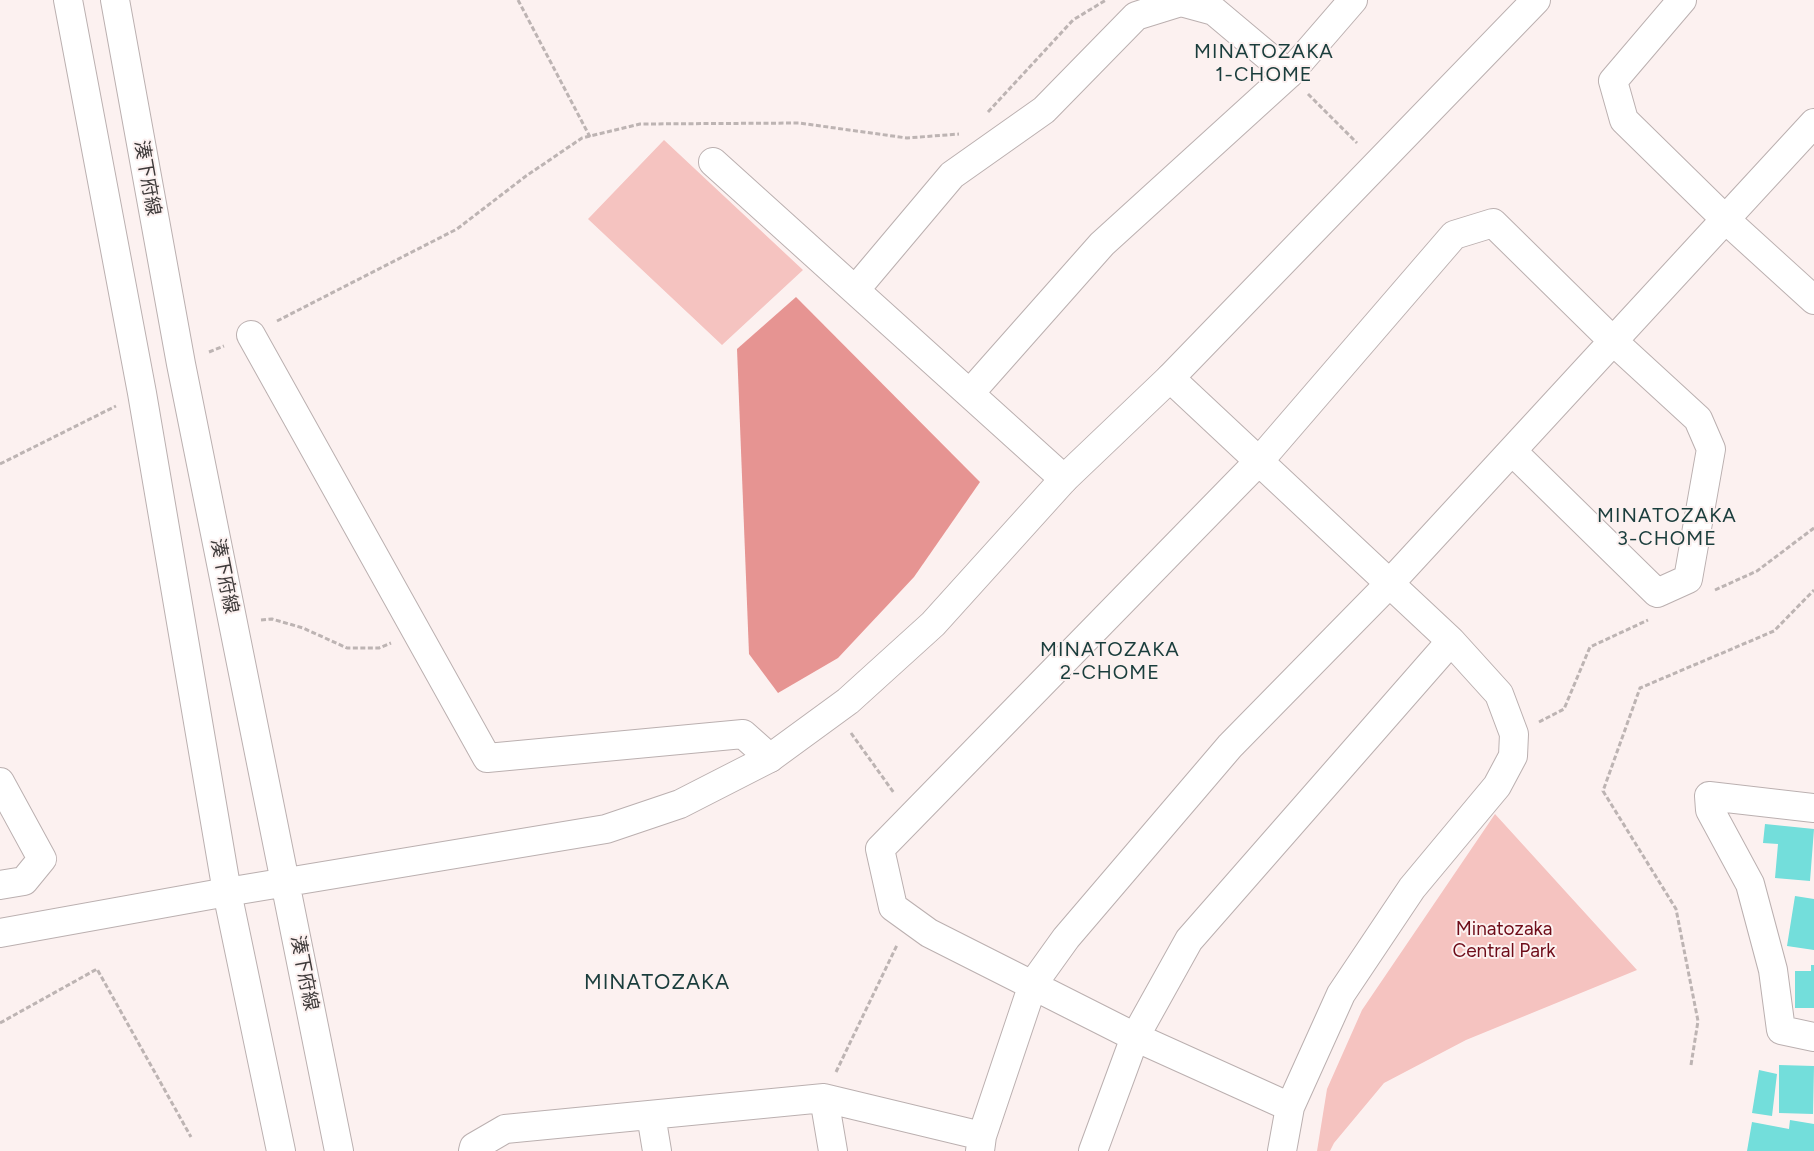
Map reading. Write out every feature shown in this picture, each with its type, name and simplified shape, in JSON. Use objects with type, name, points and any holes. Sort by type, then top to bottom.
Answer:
[{"type":"street","points":[[68,0],[142,393],[227,892],[281,1151]]},
{"type":"street","name":"湊下府線","points":[[116,0],[181,364],[339,1151]]},
{"type":"street","points":[[970,393],[1102,244],[1289,74],[1353,0]]},
{"type":"street","points":[[0,933],[227,892],[286,884],[606,829],[680,804],[770,758],[835,710],[932,624],[1064,479],[1170,378],[1536,0]]},
{"type":"street","points":[[1682,0],[1613,81],[1624,120],[1725,219],[1814,300]]},
{"type":"street","points":[[856,289],[952,175],[1044,110],[1136,16],[1180,2],[1214,10],[1289,74]]},
{"type":"street","points":[[474,1151],[474,1147],[505,1129],[824,1098],[981,1143],[1033,984],[1066,938],[1230,746],[1390,583],[1814,123]]},
{"type":"street","points":[[713,162],[856,289],[1064,479]]},
{"type":"street","points":[[1290,1107],[1135,1037],[929,933],[893,907],[880,849],[1260,460],[1454,235],[1493,223],[1613,341],[1698,419],[1711,449],[1688,579],[1657,593],[1512,451]]},
{"type":"street","points":[[252,334],[487,758],[743,734],[770,758]]},
{"type":"street","points":[[1170,378],[1260,460],[1451,641],[1499,694],[1514,734],[1513,756],[1497,786],[1412,888],[1341,994],[1290,1107],[1282,1151]]},
{"type":"street","points":[[1093,1151],[1135,1037],[1189,940],[1451,641]]},
{"type":"street","points":[[0,782],[42,860],[24,881],[0,886]]},
{"type":"street","points":[[1814,808],[1709,796],[1710,810],[1750,884],[1773,970],[1781,1030],[1814,1037]]},
{"type":"street","points":[[824,1098],[833,1151]]},
{"type":"street","points":[[652,1115],[657,1151]]},
{"type":"path","points":[[518,0],[590,137]]},
{"type":"path","points":[[1289,74],[1378,164]]},
{"type":"path","points":[[181,364],[252,334]]},
{"type":"path","points":[[0,464],[142,393]]},
{"type":"path","points":[[1713,591],[1757,571],[1814,528]]},
{"type":"path","points":[[233,623],[272,619],[303,628],[347,648],[379,648],[417,632]]},
{"type":"path","points":[[1514,734],[1564,709],[1590,647],[1652,619]]},
{"type":"path","points":[[835,710],[911,818]]},
{"type":"path","points":[[824,1098],[910,920]]},
{"type":"path","points":[[0,1024],[97,969],[191,1137]]},
{"type":"green space","points":[[664,140],[803,270],[722,345],[588,219]]},
{"type":"green space","name":"Minatozaka Central Park","points":[[1495,814],[1637,970],[1466,1040],[1384,1083],[1334,1143],[1330,1151],[1317,1151],[1327,1089],[1362,1010]]},
{"type":"shaded area","points":[[796,297],[980,482],[914,577],[838,658],[778,693],[749,654],[737,349]]},
{"type":"building","points":[[1765,824],[1814,829],[1810,881],[1775,878],[1778,844],[1763,843]]},
{"type":"building","points":[[1795,896],[1814,899],[1814,950],[1787,946]]},
{"type":"building","points":[[1811,965],[1814,965],[1814,1008],[1795,1008],[1795,971],[1811,971]]},
{"type":"building","points":[[1779,1065],[1814,1066],[1813,1114],[1779,1113]]},
{"type":"building","points":[[1759,1070],[1777,1074],[1772,1116],[1752,1113]]},
{"type":"building","points":[[1790,1120],[1814,1124],[1814,1151],[1747,1151],[1752,1122],[1789,1129]]},
{"type":"district","name":"MINATOZAKA 1-CHOME","points":[[1264,64]]},
{"type":"district","name":"MINATOZAKA 3-CHOME","points":[[1667,528]]},
{"type":"district","name":"MINATOZAKA 2-CHOME","points":[[1110,662]]},
{"type":"district","name":"MINATOZAKA","points":[[657,983]]}]
